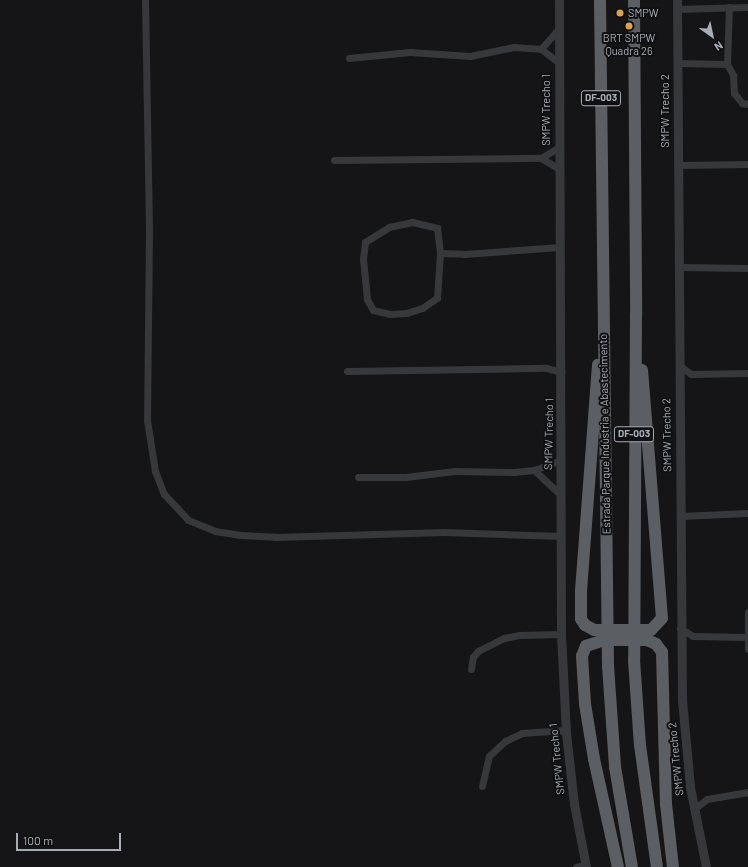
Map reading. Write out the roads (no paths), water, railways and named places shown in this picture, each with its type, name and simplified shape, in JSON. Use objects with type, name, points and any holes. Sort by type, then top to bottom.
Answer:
[{"type":"highway","name":"Estrada Parque Indústria e Abastecimento","points":[[600,0],[602,316],[608,495],[608,666],[615,766],[632,867]]},
{"type":"highway","name":"DF-003","points":[[634,0],[636,315],[634,660],[640,745],[658,867]]},
{"type":"highway","points":[[602,316],[581,592],[581,619],[585,625],[594,630],[650,630],[662,618],[636,315]]},
{"type":"highway","points":[[618,867],[594,759],[585,704],[582,656],[586,646],[592,642],[605,640],[647,640],[656,644],[662,652],[665,773],[673,867]]},
{"type":"street","points":[[145,0],[149,232],[147,420],[155,471],[164,494],[188,520],[215,531],[241,535],[275,537],[444,532],[561,536]]},
{"type":"street","name":"SMPW Trecho 1","points":[[558,0],[558,147],[562,360],[560,494],[561,634],[566,730],[582,866]]},
{"type":"street","points":[[677,4],[748,7]]},
{"type":"street","name":"SMPW Trecho 2","points":[[677,4],[680,643],[682,700],[691,794],[706,867]]},
{"type":"street","points":[[729,7],[727,64],[733,74],[734,93],[742,103],[748,104]]},
{"type":"street","points":[[541,49],[558,28]]},
{"type":"street","points":[[349,58],[410,52],[470,56],[514,47],[541,49],[558,62]]},
{"type":"street","points":[[677,63],[722,62],[727,64]]},
{"type":"street","points":[[541,158],[558,147]]},
{"type":"street","points":[[334,160],[541,158],[559,169]]},
{"type":"street","points":[[678,165],[748,164]]},
{"type":"street","points":[[412,222],[437,228],[440,253],[437,298],[422,308],[407,313],[390,314],[373,310],[367,298],[363,259],[365,242],[371,236],[389,227],[412,222]]},
{"type":"street","points":[[440,253],[464,254],[560,247]]},
{"type":"street","points":[[678,267],[748,268]]},
{"type":"street","points":[[546,368],[562,360]]},
{"type":"street","points":[[679,365],[691,374]]},
{"type":"street","points":[[347,371],[546,368],[562,372]]},
{"type":"street","points":[[679,381],[691,374],[748,373]]},
{"type":"street","points":[[358,477],[534,470],[561,460]]},
{"type":"street","points":[[534,470],[560,494]]},
{"type":"street","points":[[680,516],[748,514]]},
{"type":"street","points":[[748,612],[748,649]]},
{"type":"street","points":[[680,628],[693,636]]},
{"type":"street","points":[[471,669],[473,657],[478,651],[504,638],[519,635],[561,634]]},
{"type":"street","points":[[680,643],[693,636],[747,637]]},
{"type":"street","points":[[482,786],[489,756],[505,741],[522,733],[566,730]]},
{"type":"street","points":[[691,794],[707,799],[748,792]]},
{"type":"street","points":[[694,809],[707,799]]},
{"type":"place","name":"SMPW","points":[[620,13]]},
{"type":"place","name":"BRT SMPW Quadra 26","points":[[629,26]]}]
